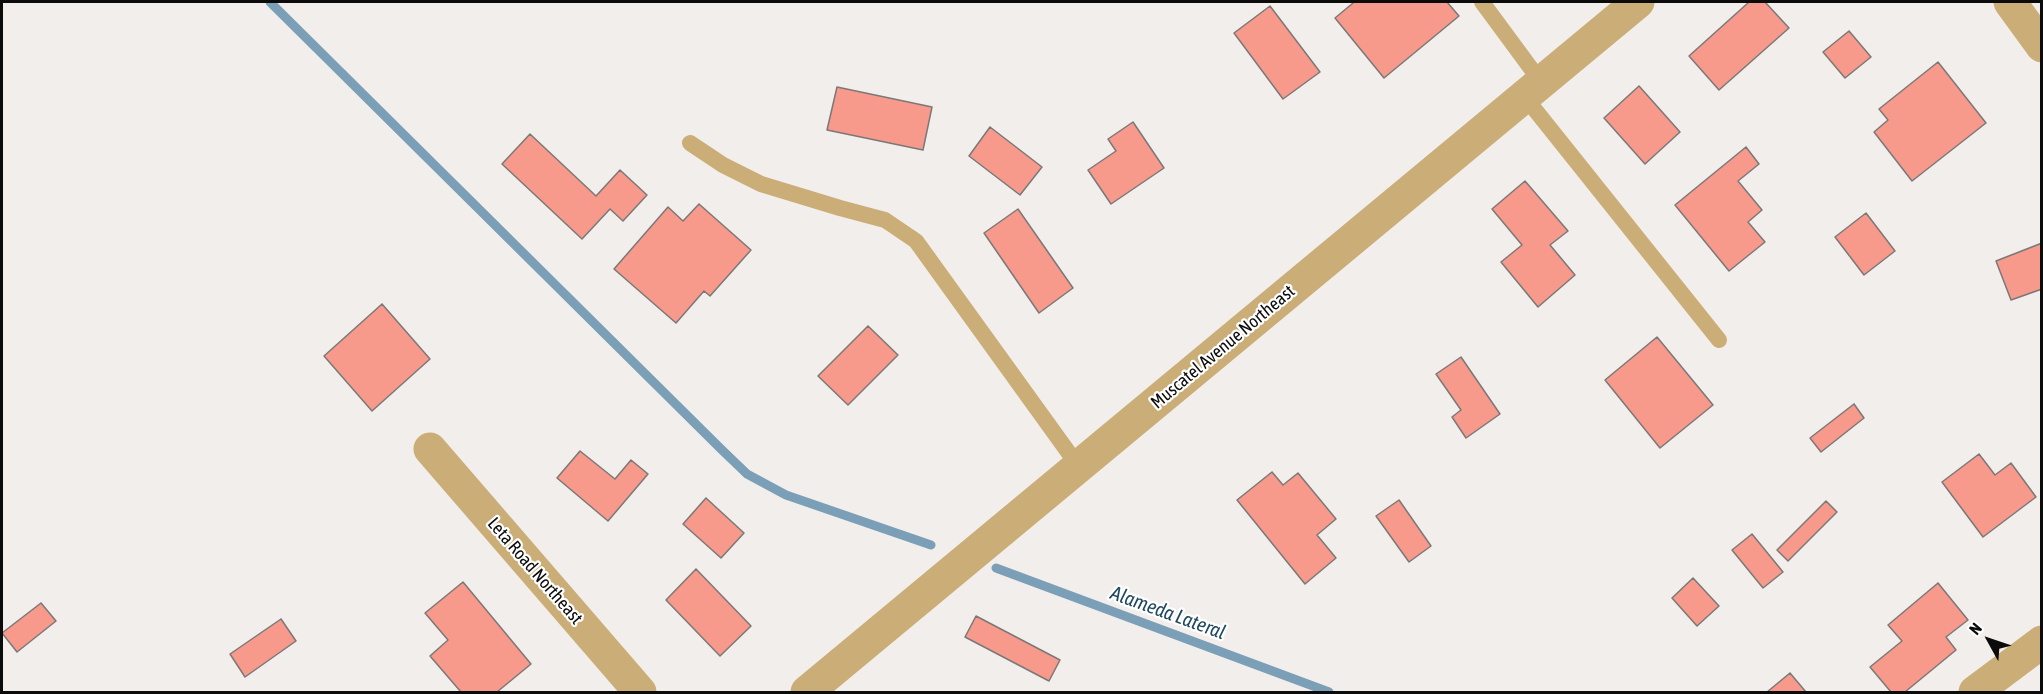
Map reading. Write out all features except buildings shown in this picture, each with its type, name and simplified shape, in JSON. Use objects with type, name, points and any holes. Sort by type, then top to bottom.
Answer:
[{"type":"street","name":"Muscatel Avenue Northeast","points":[[807,693],[1638,2]]},
{"type":"street","points":[[2010,2],[2042,46]]},
{"type":"street","name":"Leta Road Northeast","points":[[430,449],[640,693]]},
{"type":"street","points":[[1974,693],[2042,642]]},
{"type":"lane","points":[[1482,2],[1533,89],[1719,340]]},
{"type":"lane","points":[[690,143],[723,165],[761,184],[885,220],[916,241],[1079,466]]},
{"type":"waterway","points":[[270,2],[747,474],[786,495],[931,545]]},
{"type":"waterway","name":"Alameda Lateral","points":[[996,568],[1329,692]]}]
